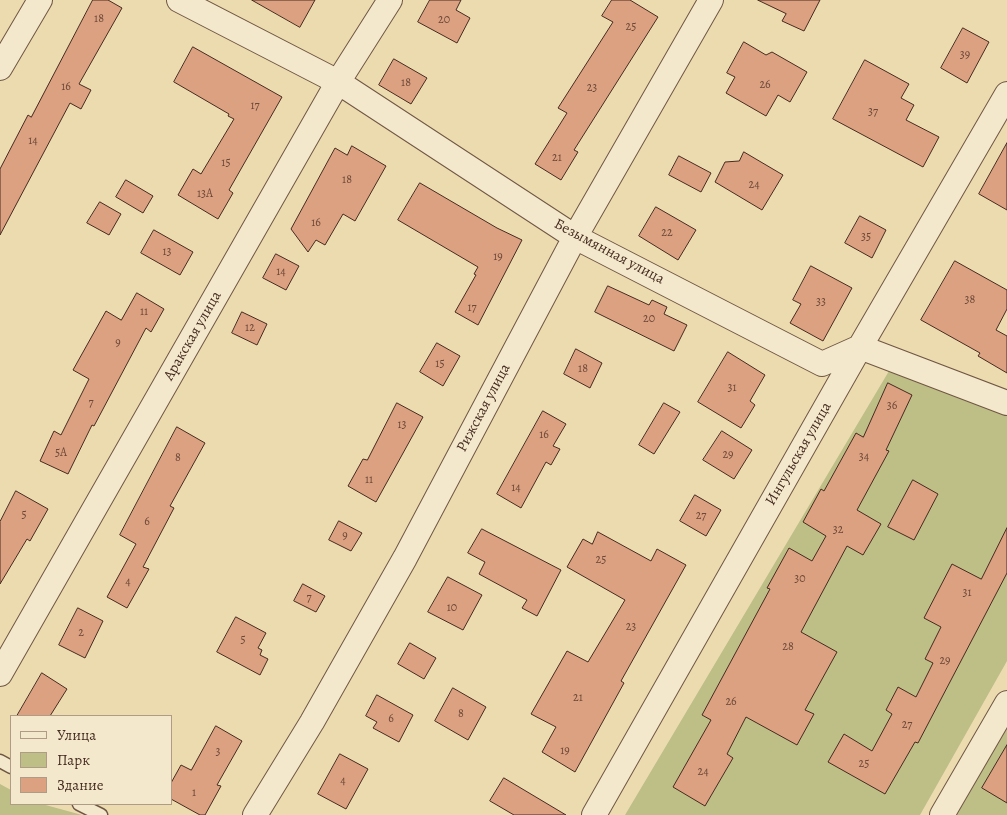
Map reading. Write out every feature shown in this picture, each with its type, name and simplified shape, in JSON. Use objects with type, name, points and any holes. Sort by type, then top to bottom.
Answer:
[{"type":"street","points":[[0,68],[40,0]]},
{"type":"street","name":"Безымянная улица","points":[[179,0],[338,82],[576,237],[822,364],[860,347]]},
{"type":"street","name":"Аракская улица","points":[[0,674],[338,82],[390,0]]},
{"type":"street","name":"Рижская улица","points":[[255,815],[312,722],[405,558],[576,237],[711,0]]},
{"type":"street","name":"Ингульская улица","points":[[594,815],[860,347],[1007,94]]},
{"type":"street","points":[[860,347],[1007,402]]},
{"type":"street","points":[[942,815],[1007,703]]},
{"type":"lane","points":[[81,805],[101,815]]},
{"type":"green space","points":[[889,371],[1007,416],[1007,661],[920,815],[625,815]]},
{"type":"green space","points":[[1007,724],[1007,815],[956,815]]},
{"type":"green space","points":[[0,784],[10,789],[10,805],[46,805],[82,815],[0,815]]},
{"type":"building","points":[[93,0],[108,0],[122,8],[79,84],[91,90],[81,109],[70,103],[0,235],[0,169],[28,115],[31,117]]},
{"type":"building","points":[[252,0],[315,0],[300,27]]},
{"type":"building","points":[[430,0],[461,0],[456,10],[470,18],[457,43],[418,22]]},
{"type":"building","points":[[612,0],[630,0],[658,17],[574,150],[578,152],[561,180],[535,164],[567,113],[558,108],[613,22],[602,16]]},
{"type":"building","points":[[758,0],[820,0],[804,31],[782,21],[786,14]]},
{"type":"building","points":[[963,28],[989,42],[967,83],[941,68]]},
{"type":"building","points":[[744,42],[766,55],[772,52],[807,72],[790,102],[778,95],[766,116],[726,93],[735,77],[727,73]]},
{"type":"building","points":[[193,47],[282,97],[229,190],[233,193],[218,219],[178,195],[193,169],[201,174],[234,119],[228,116],[229,114],[174,82]]},
{"type":"building","points":[[394,59],[427,78],[411,104],[379,85]]},
{"type":"building","points":[[865,60],[909,84],[901,98],[914,105],[906,120],[939,137],[923,167],[833,119]]},
{"type":"building","points":[[1007,143],[1007,210],[979,194]]},
{"type":"building","points":[[352,146],[386,166],[355,221],[343,214],[325,245],[316,240],[308,252],[291,229],[335,148],[347,155]]},
{"type":"building","points":[[744,152],[783,175],[762,210],[715,182],[725,162],[739,161]]},
{"type":"building","points":[[679,156],[711,173],[701,192],[669,175]]},
{"type":"building","points":[[126,180],[153,196],[143,213],[116,197]]},
{"type":"building","points":[[420,183],[497,228],[522,240],[478,325],[455,312],[476,275],[474,274],[478,267],[398,220]]},
{"type":"building","points":[[100,202],[121,214],[109,235],[87,223]]},
{"type":"building","points":[[656,207],[696,230],[678,260],[639,236]]},
{"type":"building","points":[[860,216],[886,230],[872,258],[845,243]]},
{"type":"building","points":[[154,230],[193,252],[180,275],[141,253]]},
{"type":"building","points":[[276,254],[299,266],[286,290],[263,278]]},
{"type":"building","points":[[955,261],[1007,290],[1007,309],[996,330],[1007,336],[1007,373],[978,356],[980,353],[921,320]]},
{"type":"building","points":[[811,266],[852,288],[823,341],[790,323],[801,304],[793,300]]},
{"type":"building","points":[[608,286],[649,305],[652,300],[667,307],[664,314],[687,325],[674,351],[595,312]]},
{"type":"building","points":[[137,293],[164,309],[151,332],[146,328],[94,426],[92,425],[68,474],[40,461],[54,431],[61,435],[89,379],[73,370],[106,311],[121,320]]},
{"type":"building","points":[[242,312],[267,324],[257,345],[232,333]]},
{"type":"building","points":[[437,343],[460,356],[443,386],[420,372]]},
{"type":"building","points":[[576,349],[602,363],[590,388],[564,374]]},
{"type":"building","points":[[728,352],[765,375],[750,401],[755,405],[741,428],[698,402]]},
{"type":"building","points":[[888,383],[912,395],[886,450],[889,451],[857,510],[881,524],[863,555],[847,546],[801,632],[837,652],[805,710],[814,714],[797,745],[746,717],[727,754],[733,758],[705,806],[673,787],[711,720],[702,715],[770,589],[767,588],[789,548],[812,561],[826,536],[803,522],[821,489],[824,491],[856,433],[863,437]]},
{"type":"building","points":[[397,403],[423,417],[376,502],[348,486],[363,459],[367,460]]},
{"type":"building","points":[[664,403],[680,412],[654,454],[639,445]]},
{"type":"building","points":[[543,411],[566,424],[553,446],[560,449],[551,465],[546,462],[521,508],[497,494]]},
{"type":"building","points":[[177,427],[205,443],[170,506],[174,508],[143,567],[149,569],[127,608],[107,597],[136,544],[120,535]]},
{"type":"building","points":[[722,431],[752,450],[734,479],[703,460]]},
{"type":"building","points":[[913,480],[938,494],[914,540],[888,527]]},
{"type":"building","points":[[16,491],[48,509],[30,541],[27,539],[0,584],[0,522]]},
{"type":"building","points":[[695,495],[721,510],[706,536],[680,521]]},
{"type":"building","points":[[339,521],[362,533],[351,551],[329,540]]},
{"type":"building","points":[[1007,528],[1007,573],[918,743],[915,742],[885,794],[828,762],[844,734],[872,751],[892,714],[886,710],[898,687],[916,697],[933,663],[925,659],[941,627],[924,618],[952,564],[981,579]]},
{"type":"building","points":[[482,529],[561,570],[537,616],[522,608],[527,600],[479,574],[485,562],[468,553]]},
{"type":"building","points":[[598,532],[651,561],[657,549],[686,565],[621,681],[624,683],[575,772],[542,752],[556,727],[531,714],[567,651],[588,662],[625,600],[567,567],[583,539],[592,544]]},
{"type":"building","points":[[448,577],[482,595],[463,630],[428,612]]},
{"type":"building","points":[[303,584],[325,596],[316,612],[294,601]]},
{"type":"building","points":[[78,608],[103,621],[85,658],[59,645]]},
{"type":"building","points":[[236,617],[266,633],[258,648],[262,650],[260,655],[268,659],[260,675],[217,652]]},
{"type":"building","points":[[410,643],[436,658],[424,679],[398,664]]},
{"type":"building","points":[[42,673],[67,689],[51,715],[18,715]]},
{"type":"building","points":[[453,688],[486,707],[468,740],[435,721]]},
{"type":"building","points":[[377,695],[413,715],[399,742],[373,728],[377,722],[366,716]]},
{"type":"building","points":[[216,726],[242,741],[217,785],[221,786],[205,815],[200,815],[172,800],[172,781],[181,765],[191,770]]},
{"type":"building","points":[[1007,745],[1007,803],[982,788]]},
{"type":"building","points":[[340,754],[368,769],[346,809],[318,794]]},
{"type":"building","points":[[504,778],[566,815],[514,815],[490,801]]}]
